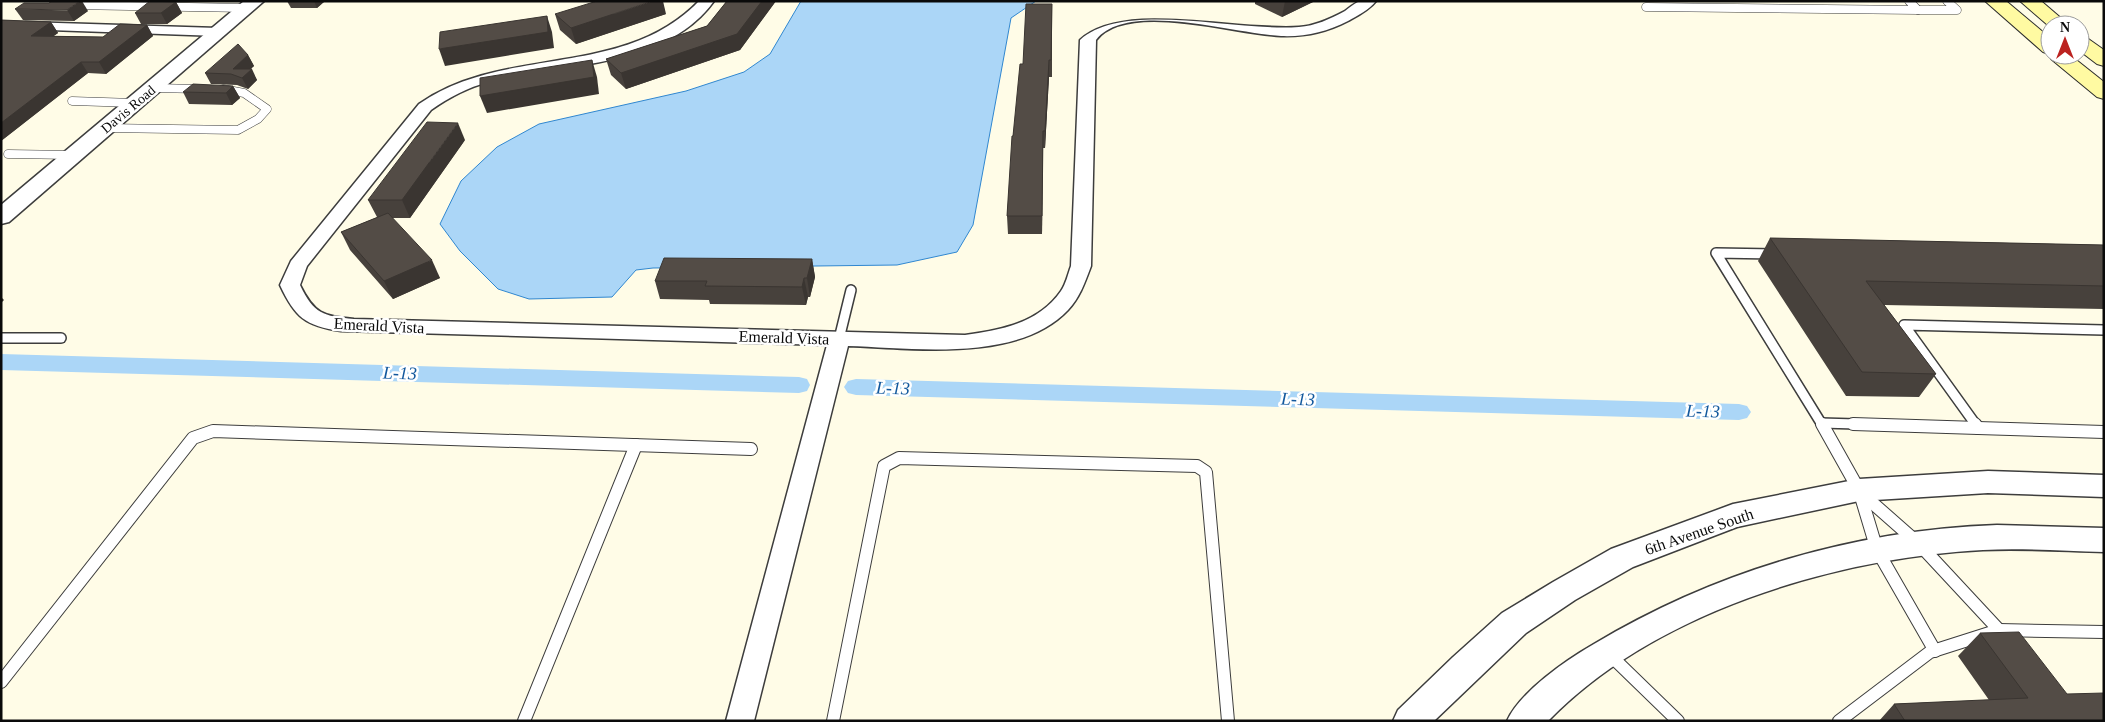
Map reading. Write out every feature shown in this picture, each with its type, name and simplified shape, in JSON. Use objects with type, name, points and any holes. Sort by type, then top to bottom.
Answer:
[{"type":"main road","points":[[1994,1],[2040,40]]},
{"type":"main road","points":[[2029,1],[2046,15]]},
{"type":"main road","points":[[2090,50],[2104,60]]},
{"type":"main road","points":[[2070,65],[2104,93]]},
{"type":"street","name":"Emerald Vista","points":[[707,1],[694,17],[657,40],[605,56],[480,79],[434,100],[425,107],[298,265],[290,285],[298,304],[310,317],[330,324],[354,326],[966,342],[1001,337],[1028,329],[1053,314],[1072,290],[1081,266],[1088,40],[1095,28],[1109,19],[1134,12],[1159,9],[1188,12],[1256,29],[1304,31],[1336,21],[1369,1]]},
{"type":"street","name":"Davis Road","points":[[1,217],[251,4]]},
{"type":"street","points":[[12,25],[218,32]]},
{"type":"street","name":"Emerald Vista","points":[[740,721],[839,339]]},
{"type":"street","name":"6th Avenue South","points":[[1410,721],[1465,667],[1514,623],[1622,558],[1733,516],[1859,490],[1988,482],[2104,486]]},
{"type":"street","points":[[1524,721],[1568,679],[1680,611],[1738,587],[1795,568],[1851,554],[1919,544],[1983,538],[2104,540]]},
{"type":"lane","points":[[1808,1],[1819,8]]},
{"type":"lane","points":[[1909,1],[1918,10]]},
{"type":"lane","points":[[1646,7],[1957,10],[1947,1]]},
{"type":"lane","points":[[60,5],[251,4]]},
{"type":"lane","points":[[106,128],[238,130],[258,119],[267,109],[244,93],[237,91],[153,88]]},
{"type":"lane","points":[[72,101],[135,103]]},
{"type":"lane","points":[[8,154],[74,155]]},
{"type":"lane","points":[[1786,254],[1716,253],[1821,422],[1859,490],[1877,550],[1935,651]]},
{"type":"lane","points":[[839,339],[851,290]]},
{"type":"lane","points":[[1978,428],[1904,324],[2104,330]]},
{"type":"lane","points":[[1,338],[61,338]]},
{"type":"lane","points":[[1821,422],[2104,432]]},
{"type":"lane","points":[[1,682],[193,438],[213,431],[751,449]]},
{"type":"lane","points":[[524,721],[636,445]]},
{"type":"lane","points":[[833,721],[884,466],[899,458],[1197,466],[1206,472],[1228,721]]},
{"type":"lane","points":[[1859,490],[1919,544],[1999,630]]},
{"type":"lane","points":[[1839,721],[1930,652],[1999,630],[2104,632]]},
{"type":"lane","points":[[1608,653],[1678,721]]},
{"type":"water","points":[[801,1],[1036,1],[1011,18],[973,225],[957,252],[897,265],[653,268],[636,270],[612,297],[529,299],[498,289],[460,251],[440,224],[461,181],[497,147],[539,124],[686,91],[744,72],[770,54]]},
{"type":"building","points":[[52,1],[80,1],[67,10],[15,9],[24,3],[49,3]]},
{"type":"building","points":[[150,1],[176,2],[161,13],[135,13]]},
{"type":"building","points":[[597,1],[653,1],[571,28],[555,14]]},
{"type":"building","points":[[727,1],[762,1],[737,34],[621,73],[606,59],[707,26]]},
{"type":"building","points":[[1026,4],[1052,4],[1051,60],[1049,60],[1045,131],[1043,131],[1042,216],[1007,216],[1012,136],[1020,64],[1023,64]]},
{"type":"building","points":[[547,16],[548,32],[439,49],[440,32]]},
{"type":"building","points":[[1,20],[51,22],[31,36],[103,37],[120,24],[147,25],[99,62],[81,62],[1,123]]},
{"type":"building","points":[[238,44],[248,55],[233,69],[252,69],[242,78],[231,74],[205,73]]},
{"type":"building","points":[[592,60],[594,77],[480,96],[480,78]]},
{"type":"building","points":[[193,84],[233,86],[226,93],[183,92]]},
{"type":"building","points":[[427,122],[458,123],[402,200],[368,200]]},
{"type":"building","points":[[388,213],[432,260],[384,281],[341,232]]},
{"type":"building","points":[[1770,238],[2104,245],[2104,286],[1866,281],[1936,374],[1862,372]]},
{"type":"building","points":[[664,258],[812,259],[807,278],[804,278],[802,287],[705,286],[707,281],[655,281]]},
{"type":"building","points":[[2019,632],[2067,694],[2104,693],[2104,721],[1905,721],[1894,704],[2028,698],[1980,633]]},
{"type":"waterway","name":"L-13","points":[[1,362],[799,385]]},
{"type":"waterway","name":"L-13","points":[[856,387],[1739,412]]}]
